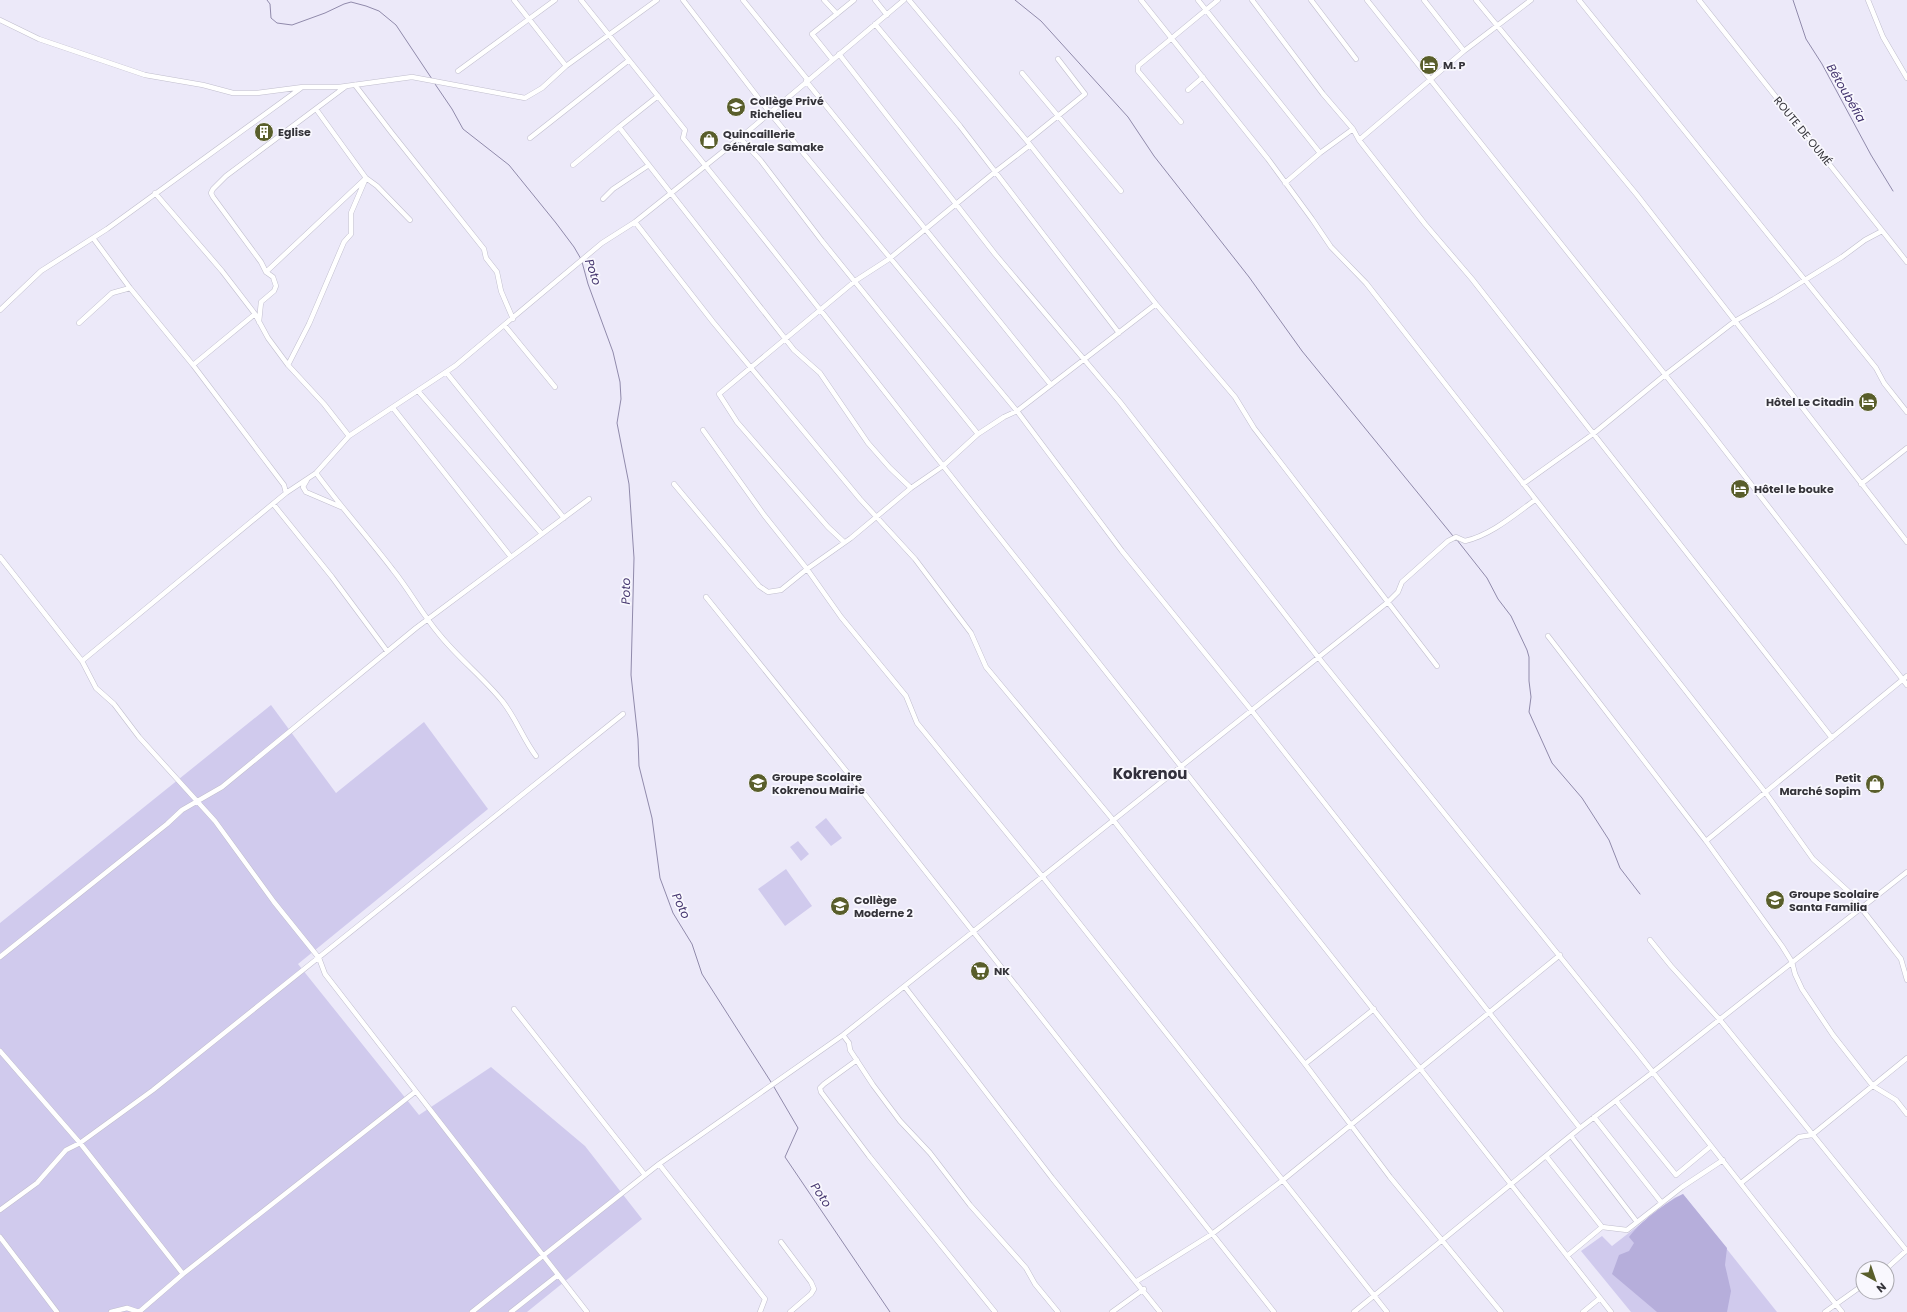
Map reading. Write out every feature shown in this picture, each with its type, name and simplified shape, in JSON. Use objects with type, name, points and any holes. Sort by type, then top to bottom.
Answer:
[{"type":"street","points":[[514,0],[566,66]]},
{"type":"street","points":[[458,71],[555,0]]},
{"type":"street","points":[[581,0],[685,130],[683,138],[1421,1068],[1611,1312]]},
{"type":"street","points":[[0,20],[39,39],[145,75],[203,85],[233,93],[257,93],[303,87],[346,86],[412,77],[525,98],[548,83],[566,66],[657,0]]},
{"type":"street","points":[[683,0],[728,62],[889,259],[1016,411],[1122,551],[1252,711],[1580,1128]]},
{"type":"street","points":[[743,0],[1051,385]]},
{"type":"street","points":[[824,0],[837,14]]},
{"type":"street","points":[[832,59],[812,34],[854,0]]},
{"type":"street","points":[[875,0],[887,15]]},
{"type":"street","points":[[82,661],[274,505],[286,493],[316,473],[349,436],[446,372],[505,326],[602,244],[635,222],[670,192],[740,138],[806,80],[904,0]]},
{"type":"street","points":[[909,0],[1029,143],[1156,304],[1235,397],[1254,428],[1437,666]]},
{"type":"street","points":[[1142,0],[1285,182],[1331,247],[1366,283],[1535,500],[1766,792],[1813,859],[1849,892],[1901,959],[1907,980]]},
{"type":"street","points":[[1198,0],[1320,153]]},
{"type":"street","points":[[1181,122],[1138,71],[1138,66],[1218,0]]},
{"type":"street","points":[[1252,0],[1323,94],[1353,129],[1359,140],[1425,224],[1472,279],[1832,738]]},
{"type":"street","points":[[1311,0],[1356,59]]},
{"type":"street","points":[[1367,0],[1905,678],[1907,685]]},
{"type":"street","points":[[1424,0],[1464,51]]},
{"type":"street","points":[[1476,0],[1637,195],[1907,542]]},
{"type":"street","points":[[1359,140],[1464,51],[1531,0]]},
{"type":"street","points":[[1579,0],[1806,280],[1876,368],[1884,383],[1907,412]]},
{"type":"street","name":"ROUTE DE OUMÉ","points":[[1699,0],[1906,260]]},
{"type":"street","points":[[1868,0],[1883,37],[1907,78]]},
{"type":"street","points":[[875,24],[960,126],[1119,333]]},
{"type":"street","points":[[839,54],[956,203],[1083,360],[1120,402],[1318,657],[1560,955],[1842,1312]]},
{"type":"street","points":[[530,138],[629,60]]},
{"type":"street","points":[[844,542],[828,527],[737,422],[719,394],[855,281],[889,259],[926,229],[1086,94],[1058,60]]},
{"type":"street","points":[[1022,74],[1120,191]]},
{"type":"street","points":[[1188,90],[1203,77]]},
{"type":"street","points":[[355,85],[484,249],[486,258],[497,272],[501,292],[513,319]]},
{"type":"street","points":[[259,322],[261,302],[274,291],[276,286],[273,277],[266,272],[261,262],[213,197],[213,189],[226,176],[346,86]]},
{"type":"street","points":[[0,310],[41,271],[93,238],[303,87]]},
{"type":"street","points":[[573,165],[658,96]]},
{"type":"street","points":[[316,110],[366,178],[377,186],[410,220]]},
{"type":"street","points":[[619,127],[794,350],[820,373],[868,443],[890,468],[911,488]]},
{"type":"street","points":[[1285,182],[1320,153],[1353,129]]},
{"type":"street","points":[[740,138],[761,162],[822,241],[978,434]]},
{"type":"street","points":[[603,199],[613,189],[649,165]]},
{"type":"street","points":[[266,272],[366,178]]},
{"type":"street","points":[[288,366],[309,324],[344,242],[351,234],[351,213],[366,178]]},
{"type":"street","points":[[155,193],[255,314],[268,338],[288,366],[324,404],[349,436]]},
{"type":"street","points":[[635,222],[750,367],[860,499],[915,559],[971,633],[986,667],[1114,821],[1305,1064],[1390,1177],[1501,1312]]},
{"type":"street","points":[[1523,484],[1593,434],[1665,374],[1735,321],[1806,280],[1865,240],[1882,231]]},
{"type":"street","points":[[93,238],[130,288],[193,365],[280,479],[286,493]]},
{"type":"street","points":[[79,323],[112,293],[130,288]]},
{"type":"street","points":[[674,484],[764,590],[768,592],[781,590],[911,488],[943,466],[978,434],[1016,411],[1156,304]]},
{"type":"street","points":[[193,365],[255,314]]},
{"type":"street","points":[[505,326],[555,387]]},
{"type":"street","points":[[446,372],[564,518]]},
{"type":"street","points":[[418,391],[542,534]]},
{"type":"street","points":[[393,408],[511,557]]},
{"type":"street","points":[[703,430],[764,515],[808,569],[841,617],[906,696],[917,723],[1042,876],[1387,1312]]},
{"type":"street","points":[[1861,484],[1907,448]]},
{"type":"street","points":[[316,473],[341,507],[366,534],[394,570],[416,600],[427,619],[461,660],[470,666],[503,702],[521,728],[528,745],[536,756]]},
{"type":"street","points":[[308,478],[303,487],[306,492],[341,507]]},
{"type":"street","points":[[0,957],[182,810],[197,803],[222,787],[387,650],[589,500]]},
{"type":"street","points":[[472,1312],[659,1164],[843,1036],[1388,602],[1398,592],[1402,582],[1448,541],[1456,537],[1465,541],[1479,536],[1511,518],[1535,500]]},
{"type":"street","points":[[274,505],[332,577],[387,650]]},
{"type":"street","points":[[0,557],[82,661],[96,688],[114,704],[139,737],[197,803],[215,821],[274,902],[319,958],[325,974],[587,1312]]},
{"type":"street","points":[[706,597],[765,669],[1274,1312]]},
{"type":"street","points":[[1548,636],[1706,841],[1792,962],[1795,974],[1802,989],[1833,1035],[1873,1086],[1896,1100],[1907,1114]]},
{"type":"street","points":[[1706,841],[1905,678]]},
{"type":"street","points":[[0,1210],[37,1183],[66,1150],[80,1143],[136,1103],[622,714]]},
{"type":"street","points":[[1354,1312],[1580,1128],[1720,1020],[1907,872]]},
{"type":"street","points":[[1650,940],[1720,1020],[1907,1251],[1895,1261]]},
{"type":"street","points":[[1137,1281],[1212,1234],[1283,1180],[1560,955]]},
{"type":"street","points":[[904,987],[1052,1178],[1144,1289],[1160,1312]]},
{"type":"street","points":[[514,1009],[645,1175]]},
{"type":"street","points":[[1305,1064],[1374,1009]]},
{"type":"street","points":[[843,1036],[857,1060],[900,1121],[930,1153],[970,1205],[1026,1268],[1035,1284],[1058,1312]]},
{"type":"street","points":[[0,1051],[80,1143],[182,1274]]},
{"type":"street","points":[[1741,1183],[1799,1137],[1812,1135],[1907,1058]]},
{"type":"street","points":[[857,1060],[824,1084],[820,1088],[821,1092],[869,1156],[995,1312]]},
{"type":"street","points":[[111,1312],[127,1308],[139,1312],[182,1274],[415,1092]]},
{"type":"street","points":[[1616,1101],[1676,1175],[1711,1146]]},
{"type":"street","points":[[1594,1117],[1661,1202]]},
{"type":"street","points":[[1571,1136],[1637,1222]]},
{"type":"street","points":[[1546,1156],[1602,1227],[1627,1230],[1682,1186],[1723,1160]]},
{"type":"street","points":[[659,1164],[764,1299],[760,1312]]},
{"type":"street","points":[[1567,1256],[1602,1227]]},
{"type":"street","points":[[0,1237],[57,1312]]},
{"type":"street","points":[[781,1242],[811,1282],[814,1289],[811,1294],[790,1312]]},
{"type":"street","points":[[511,1312],[558,1275]]},
{"type":"street","points":[[1112,1312],[1144,1289]]},
{"type":"street","points":[[1825,1312],[1855,1291]]},
{"type":"street","points":[[1583,1312],[1600,1298]]},
{"type":"shaded area","points":[[271,705],[336,793],[424,722],[488,809],[298,964],[419,1115],[491,1067],[585,1146],[642,1219],[527,1312],[0,1312],[0,923]]},
{"type":"shaded area","points":[[826,818],[842,838],[831,846],[815,827]]},
{"type":"shaded area","points":[[798,841],[809,854],[801,861],[790,847]]},
{"type":"shaded area","points":[[786,869],[812,906],[785,926],[758,889]]},
{"type":"shaded area","points":[[1683,1194],[1777,1312],[1631,1312],[1581,1251],[1602,1236],[1612,1246],[1674,1198]]},
{"type":"shaded area","points":[[1683,1194],[1727,1248],[1725,1265],[1731,1291],[1727,1312],[1657,1312],[1612,1274],[1619,1255],[1629,1251],[1634,1243],[1629,1237],[1634,1231],[1654,1213]]},
{"type":"waterway","name":"Poto","points":[[267,0],[270,4],[271,18],[277,23],[292,25],[351,2],[379,11],[396,25],[432,79]]},
{"type":"waterway","points":[[1015,0],[1041,21],[1128,117],[1154,156],[1249,277],[1302,351],[1453,536]]},
{"type":"waterway","name":"Bétoubéfia","points":[[1793,0],[1806,39],[1822,64],[1871,155],[1893,191]]},
{"type":"waterway","name":"Poto","points":[[435,84],[452,109],[463,129],[509,165],[556,223],[581,259]]},
{"type":"waterway","name":"Poto","points":[[582,262],[588,284],[613,352],[620,382],[621,399],[617,423],[629,484],[634,558],[631,675],[638,739],[639,766],[652,818],[660,878],[673,913],[692,944],[702,974],[771,1082]]},
{"type":"waterway","points":[[1457,540],[1487,578],[1498,599],[1511,616],[1527,650],[1529,657],[1531,697],[1529,712],[1552,763],[1582,798],[1609,840],[1620,868],[1640,894]]},
{"type":"waterway","name":"Poto","points":[[774,1087],[798,1128],[785,1157],[890,1312]]},
{"type":"place","name":"M. P","points":[[1429,65]]},
{"type":"place","name":"Collège Privé Richelieu","points":[[736,107]]},
{"type":"place","name":"Eglise","points":[[264,132]]},
{"type":"place","name":"Quincaillerie Générale Samake","points":[[709,140]]},
{"type":"place","name":"Hôtel Le Citadin","points":[[1868,402]]},
{"type":"place","name":"Hôtel le bouke","points":[[1740,489]]},
{"type":"place","name":"Groupe Scolaire Kokrenou Mairie","points":[[758,783]]},
{"type":"place","name":"Petit Marché Sopim","points":[[1875,784]]},
{"type":"place","name":"Groupe Scolaire Santa Familia","points":[[1775,900]]},
{"type":"place","name":"Collège Moderne 2","points":[[840,906]]},
{"type":"place","name":"NK","points":[[980,971]]},
{"type":"district","name":"Kokrenou","points":[[1150,774]]}]
